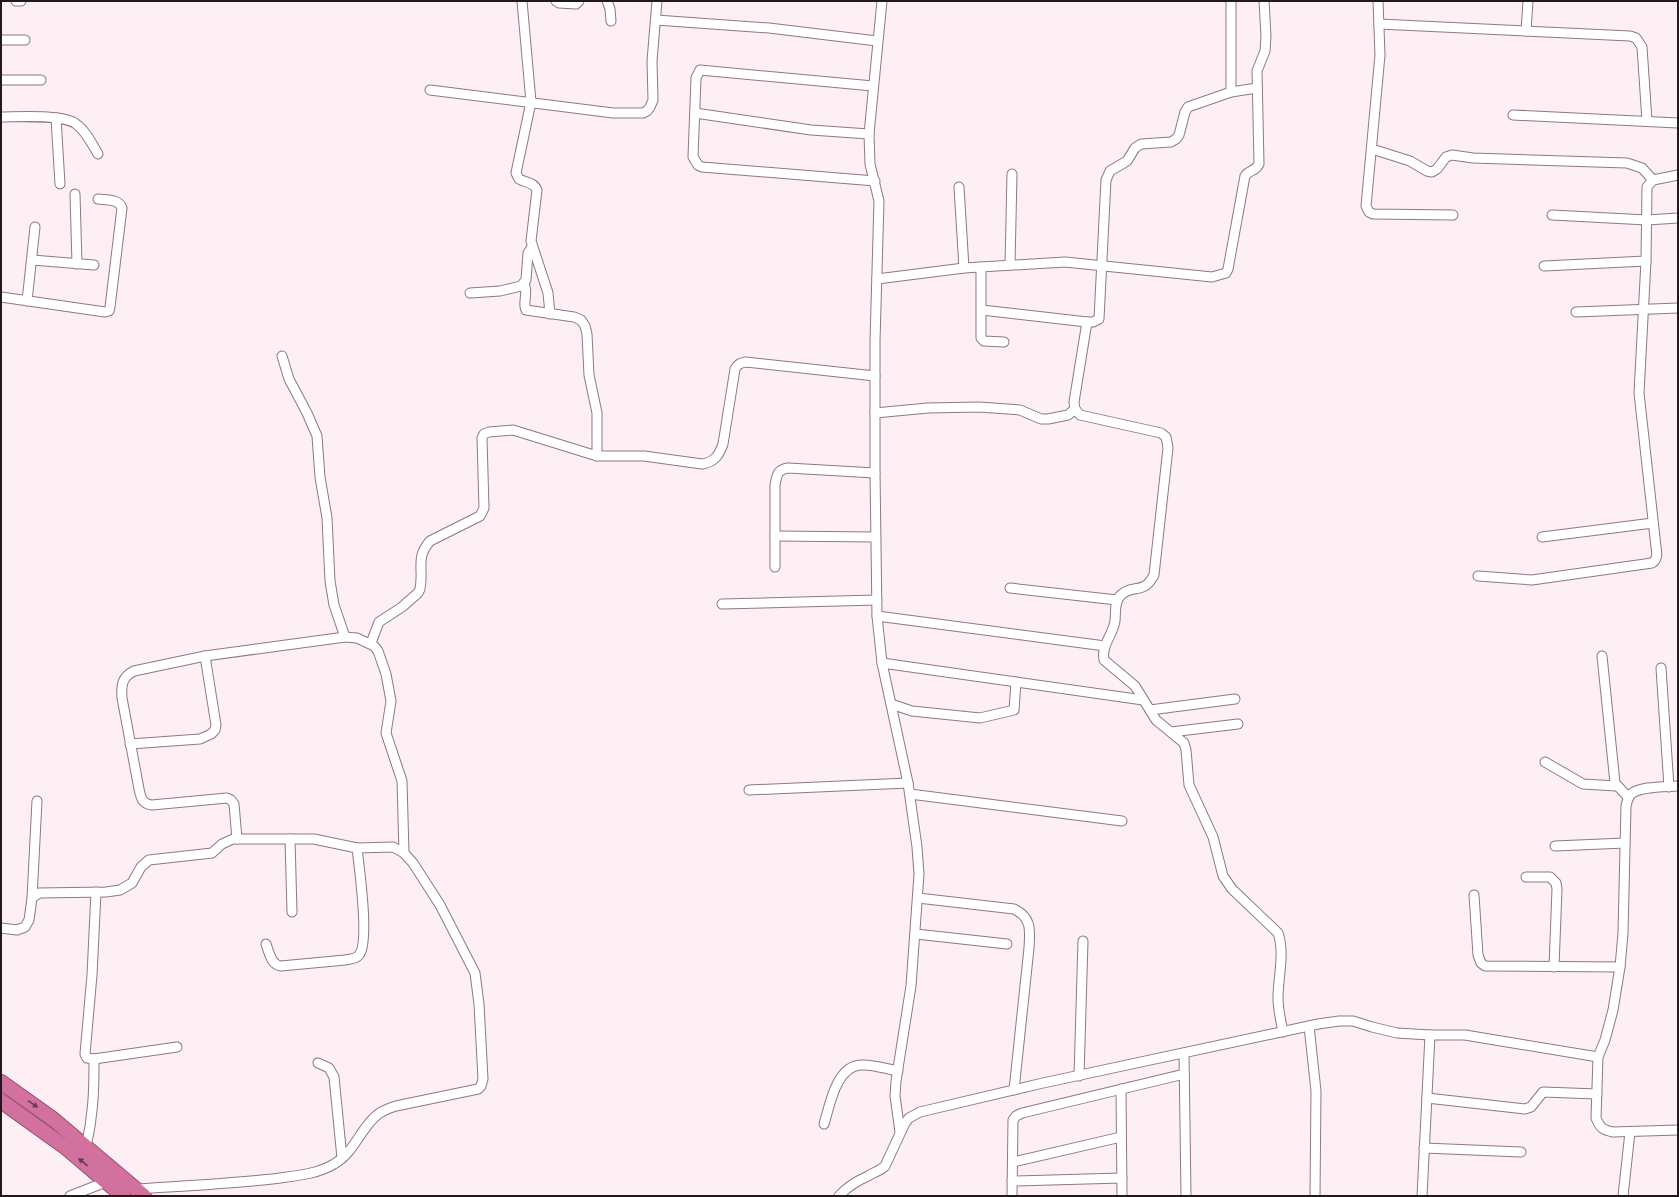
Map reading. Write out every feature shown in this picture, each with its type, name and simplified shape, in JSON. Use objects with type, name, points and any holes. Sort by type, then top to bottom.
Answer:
[{"type":"highway","points":[[1,1082],[53,1119],[140,1193]]},
{"type":"highway","points":[[1,1101],[65,1147],[123,1196]]},
{"type":"street","points":[[16,1],[21,2]]},
{"type":"street","points":[[522,1],[531,102],[516,172],[519,179],[536,186],[531,241],[548,293],[550,314]]},
{"type":"street","points":[[556,1],[559,3],[576,4],[579,1]]},
{"type":"street","points":[[607,1],[610,9],[611,21]]},
{"type":"street","points":[[430,90],[613,113],[636,114],[647,111],[652,100],[652,61],[657,1]]},
{"type":"street","points":[[882,1],[869,134],[870,164],[879,201],[875,376],[875,538],[877,616],[882,663],[910,794],[919,874],[916,934],[911,986],[895,1096],[900,1132]]},
{"type":"street","points":[[1230,1],[1231,92]]},
{"type":"street","points":[[877,279],[964,268],[1010,264],[1065,262],[1102,267],[1212,277],[1226,273],[1245,176],[1247,172],[1256,169],[1259,164],[1257,71],[1265,51],[1266,36],[1264,1]]},
{"type":"street","points":[[1378,1],[1380,55],[1366,206],[1369,212],[1373,214],[1453,215]]},
{"type":"street","points":[[1526,31],[1528,1]]},
{"type":"street","points":[[656,20],[769,28],[877,41]]},
{"type":"street","points":[[1379,24],[1630,36],[1636,38],[1642,47],[1647,121]]},
{"type":"street","points":[[1,40],[25,40]]},
{"type":"street","points":[[873,86],[700,70],[696,78],[693,157],[694,161],[702,167],[875,181]]},
{"type":"street","points":[[1,80],[41,80]]},
{"type":"street","points":[[982,310],[1087,322],[1096,321],[1100,316],[1106,180],[1108,173],[1126,161],[1135,148],[1142,144],[1171,142],[1176,139],[1179,135],[1185,112],[1188,107],[1231,92],[1257,88]]},
{"type":"street","points":[[695,113],[811,130],[869,134]]},
{"type":"street","points":[[1513,115],[1678,123]]},
{"type":"street","points":[[1,117],[56,118],[71,121],[85,133],[98,154]]},
{"type":"street","points":[[56,118],[60,184]]},
{"type":"street","points":[[1372,150],[1403,158],[1427,171],[1432,172],[1446,156],[1452,155],[1473,158],[1627,163],[1642,168],[1653,180]]},
{"type":"street","points":[[1010,264],[1012,174]]},
{"type":"street","points":[[1478,576],[1532,580],[1652,563],[1657,557],[1639,393],[1646,261],[1647,187],[1653,180],[1678,175]]},
{"type":"street","points":[[959,187],[964,268]]},
{"type":"street","points":[[75,194],[77,264]]},
{"type":"street","points":[[1,297],[105,312],[109,311],[112,300],[122,208],[121,204],[117,201],[98,199]]},
{"type":"street","points":[[1552,215],[1647,220],[1678,218]]},
{"type":"street","points":[[27,301],[35,227]]},
{"type":"street","points":[[532,247],[528,253],[527,275],[524,284],[527,291],[525,308],[528,311],[574,317],[581,320],[586,326],[588,334],[589,375],[596,413],[597,456]]},
{"type":"street","points":[[32,260],[94,265]]},
{"type":"street","points":[[1544,266],[1646,261]]},
{"type":"street","points":[[981,267],[982,310],[980,333],[984,341],[1004,342]]},
{"type":"street","points":[[470,293],[508,290],[524,284]]},
{"type":"street","points":[[1576,312],[1678,308]]},
{"type":"street","points":[[1087,322],[1074,402],[1075,409],[1080,415],[1161,433],[1166,437],[1167,442],[1154,575],[1150,584],[1145,587],[1126,591],[1121,594],[1117,600],[1115,623],[1105,646],[1103,656],[1106,662],[1135,686],[1156,720],[1184,743],[1189,785],[1213,837],[1223,876],[1232,889],[1278,933],[1280,940],[1278,999],[1283,1032]]},
{"type":"street","points":[[282,356],[289,379],[307,412],[317,436],[320,477],[327,518],[330,581],[334,605],[345,637]]},
{"type":"street","points":[[371,643],[379,622],[402,607],[418,593],[420,589],[421,555],[427,544],[430,541],[480,516],[482,513],[484,508],[482,438],[484,434],[489,432],[510,430],[597,456],[644,456],[702,464],[710,463],[720,453],[723,444],[735,369],[737,365],[746,362],[875,376]]},
{"type":"street","points":[[875,413],[934,408],[979,407],[1020,410],[1041,419],[1048,419],[1068,415],[1075,409]]},
{"type":"street","points":[[775,567],[775,486],[777,473],[782,469],[788,468],[875,472]]},
{"type":"street","points":[[1542,537],[1653,523]]},
{"type":"street","points":[[775,536],[875,538]]},
{"type":"street","points":[[1010,588],[1117,600]]},
{"type":"street","points":[[722,604],[877,600]]},
{"type":"street","points":[[877,616],[1105,646]]},
{"type":"street","points":[[237,839],[234,804],[231,800],[226,798],[152,805],[143,802],[139,789],[122,698],[121,686],[124,678],[134,671],[205,656],[345,637],[357,638],[371,643],[378,651],[390,693],[391,707],[386,733],[402,781],[404,853]]},
{"type":"street","points":[[130,744],[200,739],[212,734],[216,725],[205,656]]},
{"type":"street","points":[[1602,656],[1615,780],[1617,786],[1628,797]]},
{"type":"street","points":[[882,663],[1143,700]]},
{"type":"street","points":[[1660,668],[1673,786],[1645,788],[1628,797],[1626,806],[1620,967],[1613,1010],[1605,1040],[1598,1057],[1596,1118],[1602,1130],[1613,1132],[1678,1130]]},
{"type":"street","points":[[891,704],[912,711],[980,718],[1014,710],[1016,682]]},
{"type":"street","points":[[1150,710],[1235,699]]},
{"type":"street","points":[[1171,732],[1238,724]]},
{"type":"street","points":[[1545,762],[1583,784],[1617,786]]},
{"type":"street","points":[[749,790],[908,783]]},
{"type":"street","points":[[910,794],[1122,821]]},
{"type":"street","points":[[1,928],[17,930],[25,927],[29,920],[32,898],[37,801]]},
{"type":"street","points":[[32,898],[35,895],[45,892],[112,892],[127,887],[132,883],[141,867],[149,860],[205,855],[212,853],[227,842],[237,839],[324,840],[357,848],[393,847],[404,853],[413,863],[440,905],[475,973],[479,1004],[483,1079],[478,1090],[396,1106],[385,1110],[371,1121],[342,1158],[335,1164],[318,1171],[287,1177],[140,1193]]},
{"type":"street","points":[[290,839],[292,912]]},
{"type":"street","points":[[1555,846],[1625,843]]},
{"type":"street","points":[[266,944],[273,961],[277,966],[345,960],[355,958],[359,955],[362,949],[363,941],[363,913],[357,848]]},
{"type":"street","points":[[1526,877],[1550,877],[1556,882],[1554,967]]},
{"type":"street","points":[[96,892],[92,975],[85,1054],[87,1058],[94,1059],[177,1047]]},
{"type":"street","points":[[1474,895],[1478,955],[1481,963],[1485,966],[1620,967]]},
{"type":"street","points":[[918,898],[1014,909],[1021,912],[1026,919],[1030,933],[1029,948],[1014,1090]]},
{"type":"street","points":[[916,934],[1007,944]]},
{"type":"street","points":[[1080,1076],[1083,940]]},
{"type":"street","points":[[839,1196],[868,1176],[880,1171],[885,1166],[893,1152],[900,1132],[909,1118],[920,1112],[1309,1026],[1346,1020],[1396,1033],[1465,1035],[1598,1057]]},
{"type":"street","points":[[1309,1026],[1316,1091],[1315,1196]]},
{"type":"street","points":[[1422,1196],[1430,1035]]},
{"type":"street","points":[[1184,1053],[1186,1196]]},
{"type":"street","points":[[86,1147],[93,1111],[94,1059]]},
{"type":"street","points":[[318,1063],[328,1068],[334,1077],[342,1158]]},
{"type":"street","points":[[824,1124],[838,1082],[843,1073],[850,1068],[859,1065],[867,1065],[898,1071]]},
{"type":"street","points":[[1012,1196],[1013,1120],[1016,1116],[1022,1113],[1184,1074]]},
{"type":"street","points":[[1121,1089],[1122,1196]]},
{"type":"street","points":[[1427,1098],[1525,1109],[1531,1107],[1543,1092],[1597,1094]]},
{"type":"street","points":[[1623,1196],[1630,1132]]},
{"type":"street","points":[[1013,1162],[1121,1137]]},
{"type":"street","points":[[1424,1148],[1521,1152]]},
{"type":"street","points":[[1012,1181],[1122,1178]]},
{"type":"street","points":[[70,1196],[106,1182]]}]
